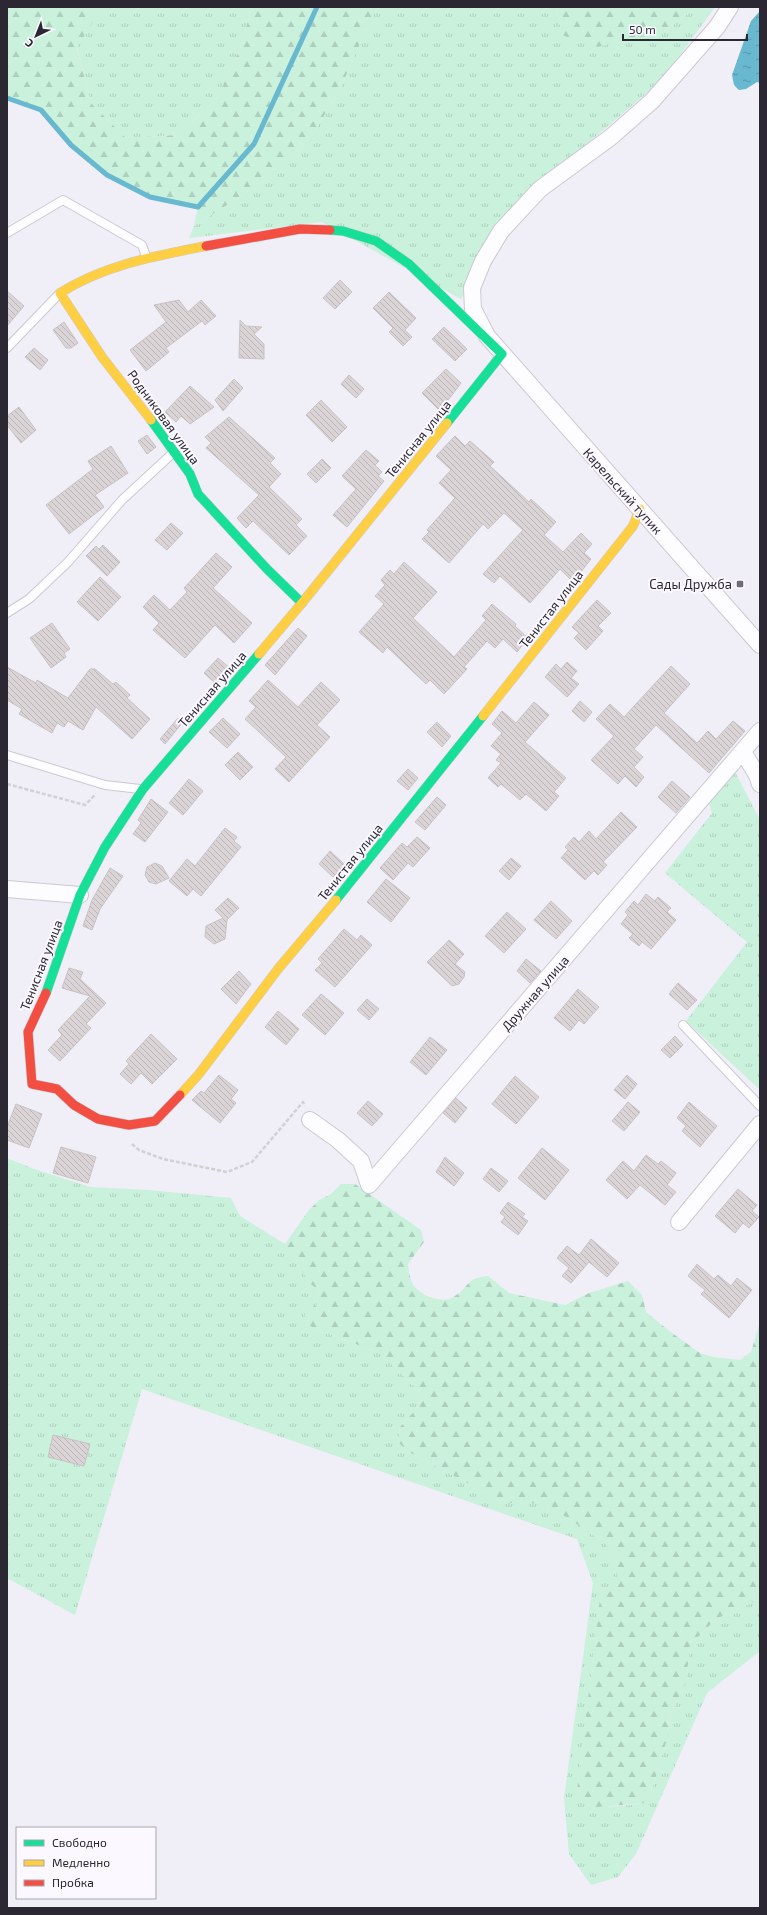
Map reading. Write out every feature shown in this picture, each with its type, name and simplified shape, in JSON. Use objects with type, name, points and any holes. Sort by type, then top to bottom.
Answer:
[{"type":"street","name":"Карельский тупик","points":[[730,7],[712,33],[652,101],[610,137],[540,189],[501,231],[483,261],[472,288],[473,309],[487,336],[760,645]]},
{"type":"street","points":[[60,293],[82,279],[147,257],[300,229],[343,231],[376,241],[409,264],[502,354]]},
{"type":"street","name":"Родниковая улица","points":[[60,293],[102,357],[175,451],[190,474],[198,494],[267,569],[302,603]]},
{"type":"street","name":"Тенисная улица","points":[[32,1084],[28,1032],[51,982],[80,895],[105,847],[143,789],[302,603],[502,354]]},
{"type":"street","name":"Тенистая улица","points":[[32,1084],[57,1089],[74,1105],[98,1119],[129,1125],[155,1122],[199,1074],[278,969],[378,849],[633,526],[640,509]]},
{"type":"street","name":"Дружная улица","points":[[310,1120],[338,1140],[361,1161],[369,1185],[760,731]]},
{"type":"street","points":[[743,752],[757,775],[760,784]]},
{"type":"street","points":[[7,889],[80,895]]},
{"type":"street","points":[[679,1222],[760,1124]]},
{"type":"lane","points":[[7,233],[62,200],[142,245],[147,257]]},
{"type":"lane","points":[[7,348],[60,293]]},
{"type":"lane","points":[[7,613],[29,599],[68,562],[122,500],[175,451]]},
{"type":"lane","points":[[7,754],[105,785],[143,789]]},
{"type":"lane","points":[[683,1025],[760,1106]]},
{"type":"path","points":[[7,784],[85,805],[105,785]]},
{"type":"path","points":[[128,1141],[139,1150],[163,1159],[227,1172],[252,1162],[303,1102],[310,1120]]},
{"type":"green space","points":[[7,7],[102,7],[77,48],[91,103],[126,138],[178,135],[217,98],[240,49],[252,7],[376,7],[341,87],[315,131],[279,172],[194,226],[198,207],[150,197],[107,175],[71,145],[41,110],[7,98]]},
{"type":"green space","points":[[102,7],[252,7],[240,49],[217,98],[178,135],[126,138],[91,103],[77,47]]},
{"type":"green space","points":[[376,7],[556,7],[562,35],[669,28],[697,7],[715,7],[662,80],[522,199],[461,299],[322,222],[189,238],[194,226],[279,172],[315,131],[341,87]]},
{"type":"green space","points":[[556,7],[697,7],[669,28],[598,47],[562,35]]},
{"type":"green space","points":[[734,770],[760,820],[760,1090],[686,1021],[747,942],[665,873],[712,813],[708,800]]},
{"type":"green space","points":[[7,1158],[34,1169],[90,1187],[149,1190],[231,1198],[240,1216],[285,1244],[309,1283],[320,1291],[317,1305],[305,1324],[381,1354],[420,1392],[418,1407],[400,1427],[398,1442],[407,1451],[505,1503],[545,1503],[606,1544],[613,1555],[620,1583],[600,1599],[577,1790],[583,1803],[607,1807],[648,1803],[667,1739],[671,1713],[686,1683],[690,1645],[716,1619],[758,1600],[760,1601],[760,1651],[707,1693],[636,1854],[618,1877],[591,1885],[569,1854],[564,1798],[593,1583],[577,1539],[142,1389],[75,1615],[7,1578]]},
{"type":"green space","points":[[341,1184],[355,1184],[421,1230],[424,1242],[408,1264],[410,1278],[415,1288],[431,1298],[446,1300],[455,1296],[472,1280],[488,1276],[509,1293],[565,1305],[589,1293],[628,1281],[642,1295],[646,1312],[700,1353],[713,1357],[740,1360],[751,1352],[760,1322],[760,1601],[758,1600],[716,1619],[690,1645],[686,1683],[671,1713],[667,1739],[648,1803],[597,1807],[583,1803],[577,1790],[600,1598],[619,1583],[613,1555],[606,1544],[545,1503],[505,1503],[407,1451],[398,1442],[400,1427],[418,1407],[420,1392],[381,1354],[305,1324],[305,1310],[317,1305],[320,1291],[309,1283],[285,1244],[309,1210],[319,1200],[331,1194]]},
{"type":"water","points":[[760,11],[760,83],[757,82],[746,89],[739,90],[734,85],[732,75],[751,21]]},
{"type":"building","points":[[340,280],[352,292],[335,309],[323,298]]},
{"type":"building","points":[[7,291],[24,306],[7,326]]},
{"type":"building","points":[[389,292],[416,318],[405,330],[412,337],[403,346],[389,332],[393,328],[373,308]]},
{"type":"building","points":[[179,300],[188,312],[201,300],[216,316],[205,325],[202,321],[166,348],[169,352],[146,371],[130,350],[166,322],[154,305]]},
{"type":"building","points":[[240,320],[246,326],[262,327],[254,334],[264,344],[264,359],[239,358]]},
{"type":"building","points":[[64,322],[78,343],[71,348],[66,348],[53,330]]},
{"type":"building","points":[[444,327],[467,349],[455,361],[432,339]]},
{"type":"building","points":[[34,348],[48,360],[40,370],[25,357]]},
{"type":"building","points":[[446,369],[461,383],[440,411],[422,393]]},
{"type":"building","points":[[349,375],[364,389],[356,398],[341,384]]},
{"type":"building","points":[[234,379],[243,388],[223,411],[215,400]]},
{"type":"building","points":[[190,386],[214,407],[190,424],[181,416],[176,422],[165,412]]},
{"type":"building","points":[[321,400],[347,427],[332,442],[306,415]]},
{"type":"building","points":[[19,407],[36,430],[21,443],[7,425],[7,416]]},
{"type":"building","points":[[229,417],[275,458],[270,463],[281,474],[269,487],[302,519],[296,525],[307,536],[289,555],[253,521],[246,528],[237,518],[259,495],[206,448],[211,443],[205,437]]},
{"type":"building","points":[[147,435],[156,447],[147,454],[138,441]]},
{"type":"building","points":[[455,436],[465,446],[470,441],[494,462],[490,466],[529,502],[531,499],[556,522],[544,535],[563,552],[581,533],[592,544],[584,553],[591,559],[573,582],[560,569],[530,603],[500,576],[494,583],[483,574],[523,530],[504,513],[488,529],[483,524],[449,563],[422,539],[429,532],[427,530],[455,498],[439,483],[451,470],[436,456]]},
{"type":"building","points":[[111,446],[128,473],[95,495],[104,507],[69,534],[46,505],[93,469],[88,461]]},
{"type":"building","points":[[366,450],[379,461],[375,465],[382,472],[378,476],[384,481],[347,527],[333,515],[356,489],[342,476]]},
{"type":"building","points":[[322,459],[331,468],[316,483],[307,474]]},
{"type":"building","points":[[171,523],[183,533],[167,550],[155,540]]},
{"type":"building","points":[[103,545],[120,562],[107,576],[86,556],[96,546],[99,549]]},
{"type":"building","points":[[216,553],[232,567],[213,588],[252,623],[234,643],[215,625],[185,658],[153,630],[159,623],[143,607],[154,595],[170,610],[187,592],[184,588]]},
{"type":"building","points":[[404,562],[437,592],[413,618],[454,657],[486,620],[482,616],[492,604],[516,624],[515,626],[528,638],[517,652],[503,639],[495,648],[487,641],[464,667],[467,669],[444,694],[430,680],[426,684],[387,647],[383,653],[359,632],[384,604],[375,596],[385,585],[381,580],[390,570],[394,574]]},
{"type":"building","points":[[100,577],[121,597],[98,621],[77,602]]},
{"type":"building","points":[[597,600],[611,613],[598,626],[603,631],[586,650],[574,638],[579,633],[572,627]]},
{"type":"building","points":[[52,623],[70,649],[64,653],[66,657],[51,668],[30,638]]},
{"type":"building","points":[[298,628],[307,636],[275,675],[265,665]]},
{"type":"building","points":[[218,658],[230,668],[216,684],[204,673]]},
{"type":"building","points":[[567,662],[577,671],[571,678],[579,684],[567,697],[545,677],[556,664],[561,669]]},
{"type":"building","points":[[671,666],[690,684],[664,713],[697,743],[708,731],[716,739],[733,721],[745,731],[709,773],[656,725],[634,749],[643,757],[634,767],[644,777],[636,787],[625,776],[618,784],[591,760],[614,736],[596,719],[610,704],[624,717]]},
{"type":"building","points":[[7,667],[36,683],[37,680],[68,698],[90,669],[95,669],[113,684],[116,682],[130,695],[127,698],[150,719],[132,739],[96,707],[83,730],[68,721],[64,727],[57,723],[52,733],[19,714],[22,709],[7,700]]},
{"type":"building","points":[[268,680],[298,707],[321,682],[340,700],[317,725],[330,737],[289,782],[275,769],[286,757],[245,719],[256,707],[249,701]]},
{"type":"building","points":[[580,701],[592,712],[584,722],[572,711]]},
{"type":"building","points":[[534,702],[549,715],[525,742],[566,778],[554,792],[559,796],[546,811],[526,794],[520,800],[501,784],[498,787],[488,778],[501,763],[496,760],[501,754],[491,746],[502,733],[492,724],[502,711],[516,723]]},
{"type":"building","points":[[178,718],[183,722],[165,744],[160,739]]},
{"type":"building","points":[[223,718],[240,734],[227,748],[209,732]]},
{"type":"building","points":[[437,722],[451,736],[442,747],[427,732]]},
{"type":"building","points":[[238,752],[253,767],[240,780],[225,765]]},
{"type":"building","points":[[408,769],[418,778],[408,790],[397,781]]},
{"type":"building","points":[[189,779],[203,791],[183,815],[169,803]]},
{"type":"building","points":[[672,781],[690,797],[676,813],[658,797]]},
{"type":"building","points":[[437,797],[446,805],[425,830],[415,822]]},
{"type":"building","points":[[151,799],[168,812],[145,842],[133,834],[141,823],[138,820]]},
{"type":"building","points":[[621,812],[637,827],[603,862],[607,865],[598,875],[594,871],[585,880],[561,858],[568,850],[565,847],[574,837],[579,842],[589,831],[596,839]]},
{"type":"building","points":[[225,828],[237,837],[234,841],[241,847],[201,896],[193,889],[187,896],[169,881],[187,859],[195,866]]},
{"type":"building","points":[[417,837],[430,848],[413,867],[408,863],[393,880],[380,868],[402,843],[407,847]]},
{"type":"building","points":[[330,851],[345,865],[333,877],[319,864]]},
{"type":"building","points":[[511,858],[521,866],[509,880],[499,871]]},
{"type":"building","points":[[155,863],[162,866],[169,878],[156,884],[149,882],[145,875],[147,867]]},
{"type":"building","points":[[110,868],[123,876],[100,909],[92,930],[83,926],[92,900]]},
{"type":"building","points":[[386,879],[410,898],[391,922],[367,902]]},
{"type":"building","points":[[646,894],[655,901],[658,897],[671,908],[667,912],[676,920],[651,949],[642,942],[639,946],[629,938],[633,934],[621,924],[628,915],[625,912],[634,901],[638,905]]},
{"type":"building","points":[[228,898],[239,908],[227,920],[225,939],[214,944],[205,937],[206,926],[223,918],[215,910]]},
{"type":"building","points":[[551,901],[572,921],[556,939],[534,920]]},
{"type":"building","points":[[507,912],[526,929],[504,953],[485,936]]},
{"type":"building","points":[[344,929],[357,940],[361,935],[372,945],[335,987],[315,970],[322,963],[318,959]]},
{"type":"building","points":[[449,940],[464,954],[455,964],[465,972],[464,977],[459,984],[452,986],[427,962]]},
{"type":"building","points":[[526,959],[541,971],[530,983],[517,971]]},
{"type":"building","points":[[69,968],[83,972],[80,979],[106,1003],[86,1024],[91,1028],[60,1061],[48,1050],[62,1035],[58,1030],[90,996],[62,988]]},
{"type":"building","points":[[239,971],[251,984],[236,1004],[221,989]]},
{"type":"building","points":[[678,983],[697,1000],[687,1010],[669,994]]},
{"type":"building","points":[[578,989],[599,1007],[584,1024],[579,1020],[570,1031],[554,1018]]},
{"type":"building","points":[[321,994],[344,1013],[325,1035],[302,1015]]},
{"type":"building","points":[[367,999],[379,1009],[369,1020],[357,1010]]},
{"type":"building","points":[[278,1011],[299,1029],[286,1045],[265,1027]]},
{"type":"building","points":[[151,1034],[177,1059],[152,1084],[141,1073],[131,1084],[120,1074],[129,1064],[126,1061]]},
{"type":"building","points":[[675,1036],[683,1045],[670,1058],[661,1050]]},
{"type":"building","points":[[430,1037],[447,1050],[426,1075],[410,1062]]},
{"type":"building","points":[[219,1075],[238,1090],[231,1099],[236,1103],[220,1123],[192,1100],[201,1091],[204,1093]]},
{"type":"building","points":[[627,1075],[637,1084],[625,1099],[614,1090]]},
{"type":"building","points":[[515,1076],[539,1097],[516,1124],[492,1104]]},
{"type":"building","points":[[456,1098],[467,1108],[455,1123],[443,1113]]},
{"type":"building","points":[[368,1101],[383,1114],[372,1126],[357,1113]]},
{"type":"building","points":[[628,1102],[640,1112],[624,1131],[612,1121]]},
{"type":"building","points":[[689,1102],[717,1126],[700,1147],[682,1131],[686,1126],[677,1118]]},
{"type":"building","points":[[16,1104],[42,1114],[29,1148],[7,1140],[7,1127]]},
{"type":"building","points":[[61,1147],[96,1157],[88,1183],[53,1173]]},
{"type":"building","points":[[542,1148],[569,1170],[545,1200],[518,1178]]},
{"type":"building","points":[[646,1155],[658,1164],[661,1161],[676,1173],[667,1185],[676,1192],[665,1205],[640,1185],[627,1199],[606,1180],[623,1161],[634,1171]]},
{"type":"building","points":[[445,1157],[464,1173],[454,1186],[436,1172]]},
{"type":"building","points":[[491,1168],[508,1181],[499,1192],[483,1179]]},
{"type":"building","points":[[738,1189],[757,1205],[752,1211],[759,1217],[749,1228],[743,1223],[735,1233],[715,1216]]},
{"type":"building","points":[[508,1202],[525,1214],[522,1217],[528,1221],[518,1235],[501,1222],[505,1217],[500,1213]]},
{"type":"building","points":[[591,1239],[619,1263],[607,1277],[589,1262],[571,1283],[562,1276],[569,1268],[557,1258],[567,1246],[579,1255]]},
{"type":"building","points":[[697,1264],[714,1279],[718,1275],[731,1286],[737,1278],[752,1290],[729,1318],[701,1294],[705,1290],[688,1276]]},
{"type":"building","points":[[53,1435],[90,1444],[84,1466],[48,1457]]},
{"type":"waterway","points":[[7,98],[41,110],[71,145],[107,175],[150,197],[198,207],[254,144],[317,7]]},
{"type":"traffic: fast","points":[[330,230],[343,231],[376,241],[409,264],[502,354],[447,423]]},
{"type":"traffic: fast","points":[[151,420],[190,474],[198,494],[267,569],[302,603]]},
{"type":"traffic: fast","points":[[46,993],[80,895],[105,847],[143,789],[259,654]]},
{"type":"traffic: fast","points":[[336,900],[483,716]]},
{"type":"traffic: slow","points":[[151,420],[102,357],[60,293],[77,283],[112,268],[149,258],[206,246]]},
{"type":"traffic: slow","points":[[259,654],[447,423]]},
{"type":"traffic: slow","points":[[483,716],[633,526],[640,509]]},
{"type":"traffic: slow","points":[[180,1095],[199,1074],[278,969],[336,900]]},
{"type":"traffic: jam","points":[[206,246],[300,229],[330,230]]},
{"type":"traffic: jam","points":[[46,993],[28,1032],[32,1084],[57,1089],[74,1105],[98,1119],[129,1125],[155,1121],[180,1095]]},
{"type":"place","name":"Сады Дружба","points":[[740,584]]}]
